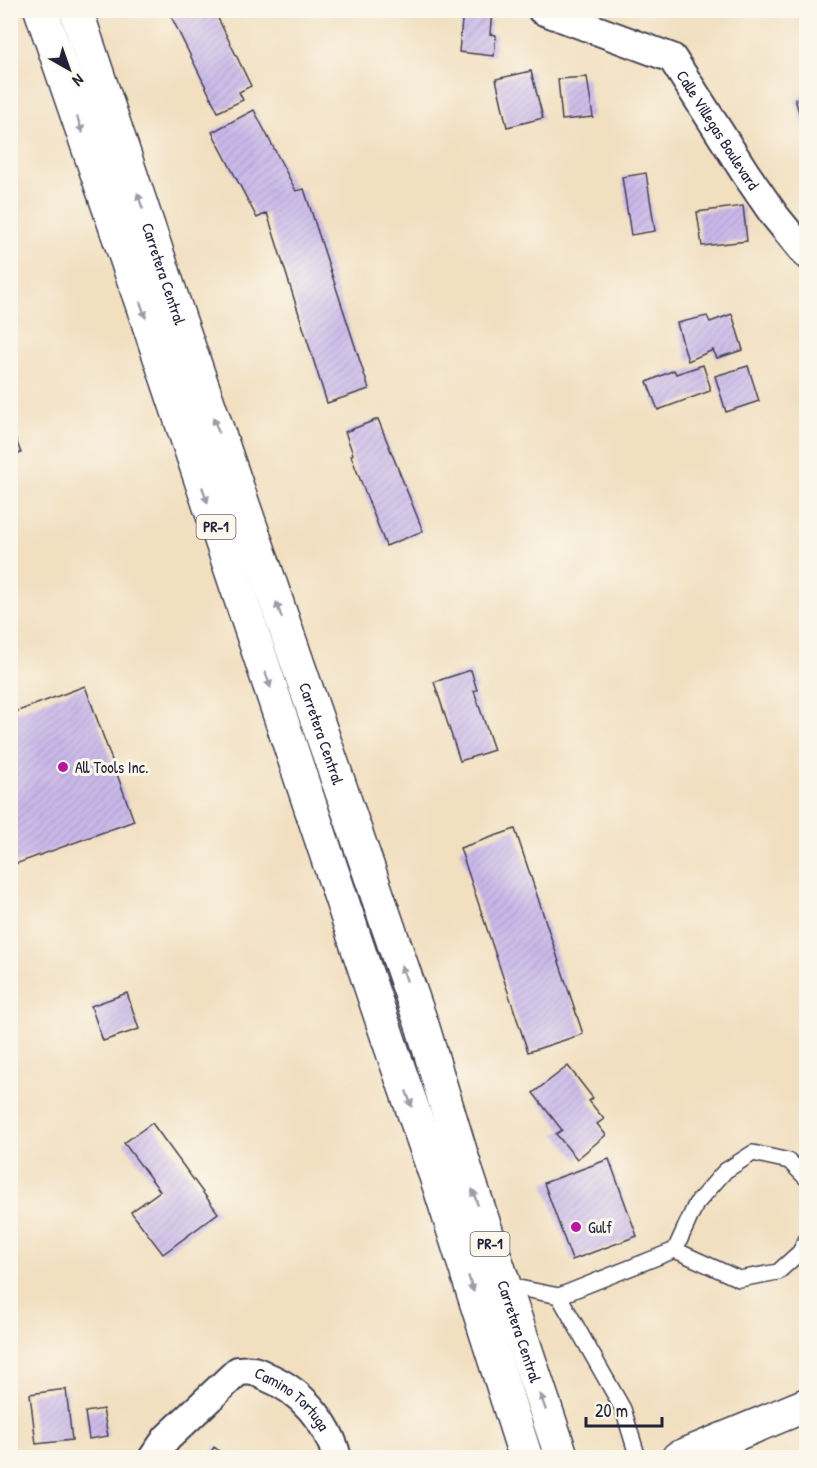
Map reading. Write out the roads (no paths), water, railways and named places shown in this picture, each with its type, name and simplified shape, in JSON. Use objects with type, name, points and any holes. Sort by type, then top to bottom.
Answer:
[{"type":"main road","name":"Carretera Central","points":[[41,10],[439,1185],[526,1458]]},
{"type":"main road","name":"Carretera Central","points":[[76,10],[177,312],[423,1028],[467,1174],[562,1458]]},
{"type":"main road","points":[[678,1458],[807,1405]]},
{"type":"street","name":"Calle Villegas Boulevard","points":[[542,10],[672,58],[763,199],[807,254]]},
{"type":"street","name":"Camino Tortuga","points":[[153,1458],[167,1438],[238,1371],[253,1371],[280,1382],[299,1396],[320,1418],[334,1443],[337,1458]]},
{"type":"lane","points":[[504,1285],[559,1296],[675,1250],[696,1204],[725,1171],[753,1154],[789,1161],[807,1178]]},
{"type":"lane","points":[[675,1250],[739,1279],[778,1272],[800,1252],[807,1240]]},
{"type":"lane","points":[[559,1296],[622,1409],[638,1458]]},
{"type":"place","name":"All Tools Inc.","points":[[63,767]]},
{"type":"place","name":"Gulf","points":[[576,1227]]}]
